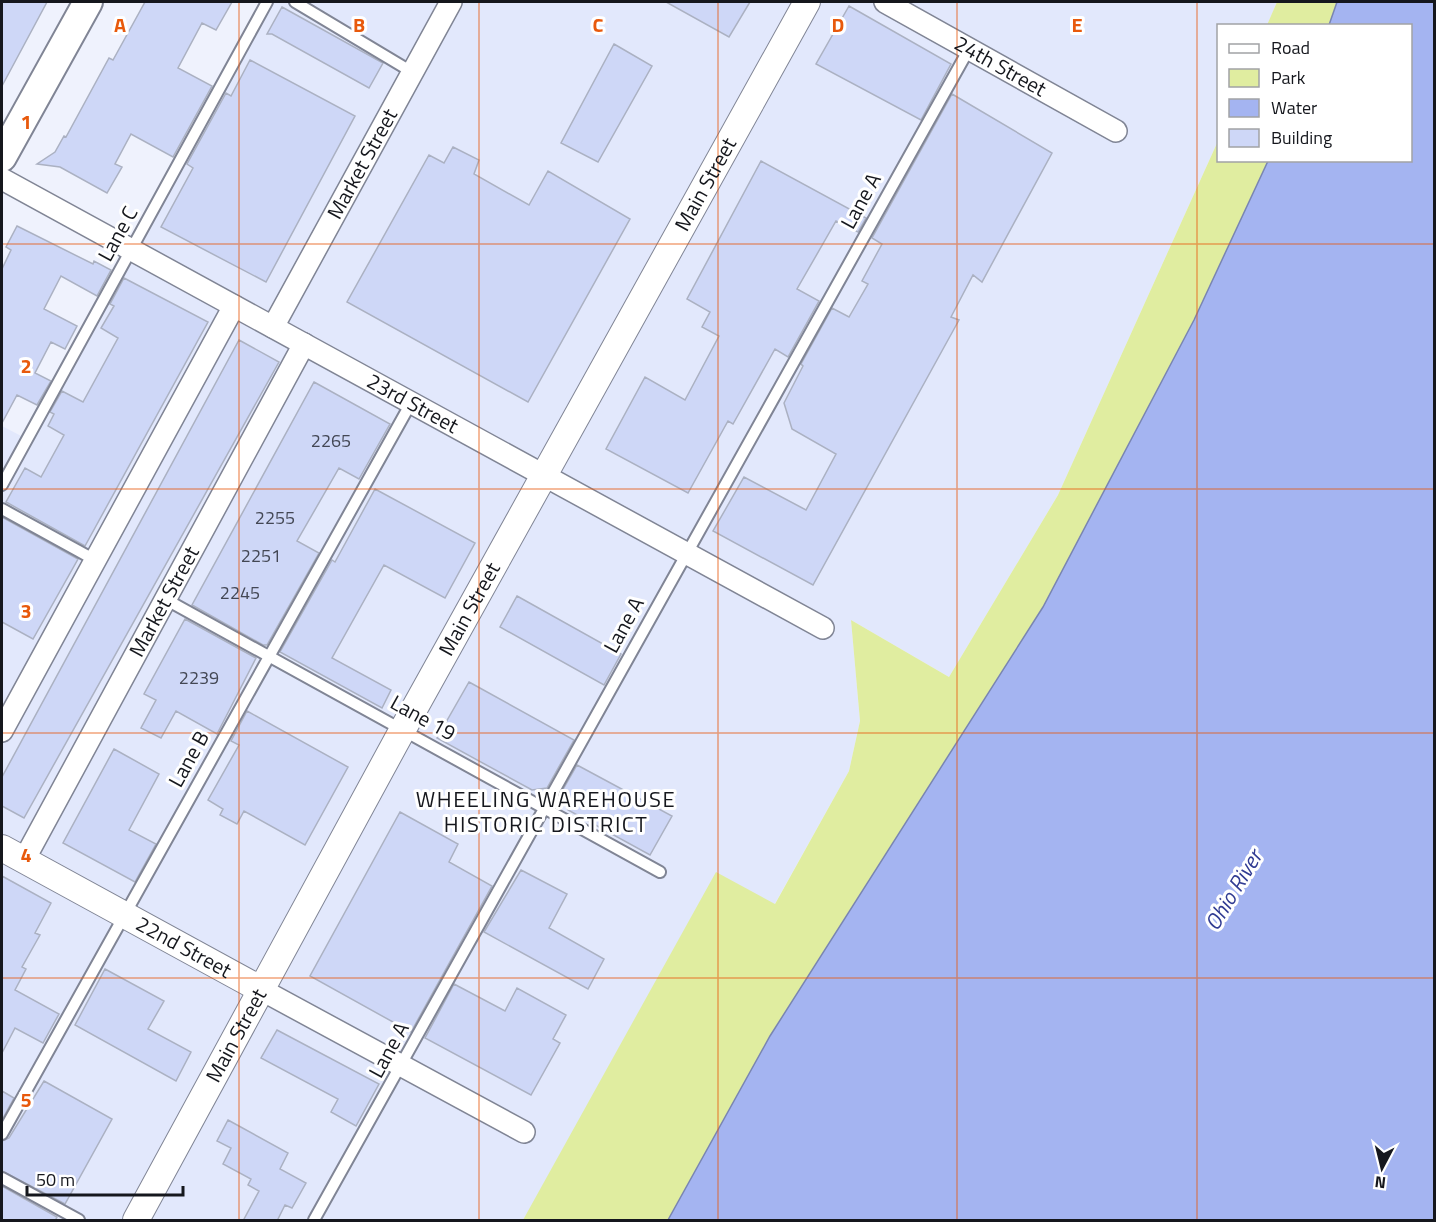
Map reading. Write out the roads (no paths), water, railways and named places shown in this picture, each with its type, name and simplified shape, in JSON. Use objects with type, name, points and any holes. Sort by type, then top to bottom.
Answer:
[{"type":"main road","points":[[2,157],[88,2]]},
{"type":"street","name":"Market Street","points":[[273,327],[451,2]]},
{"type":"street","name":"Main Street","points":[[136,1221],[403,729],[807,2]]},
{"type":"street","name":"24th Street","points":[[885,2],[1116,130]]},
{"type":"street","name":"23rd Street","points":[[2,179],[823,627]]},
{"type":"street","points":[[2,731],[234,306]]},
{"type":"street","name":"Market Street","points":[[24,860],[304,344]]},
{"type":"street","name":"22nd Street","points":[[2,848],[524,1132]]},
{"type":"lane","name":"Lane C","points":[[2,485],[267,2]]},
{"type":"lane","points":[[295,2],[412,72]]},
{"type":"lane","name":"Lane A","points":[[314,1221],[969,49]]},
{"type":"lane","name":"Lane B","points":[[2,1134],[411,403]]},
{"type":"lane","points":[[2,509],[95,561]]},
{"type":"lane","name":"Lane 19","points":[[165,599],[660,872]]},
{"type":"lane","points":[[2,1178],[79,1221]]},
{"type":"water","name":"Ohio River","points":[[1337,2],[1434,2],[1434,1220],[668,1220],[770,1036],[1043,607],[1194,320],[1268,162],[1412,162],[1412,24],[1329,24]]},
{"type":"district","name":"WHEELING WAREHOUSE HISTORIC DISTRICT","points":[[546,812]]}]
